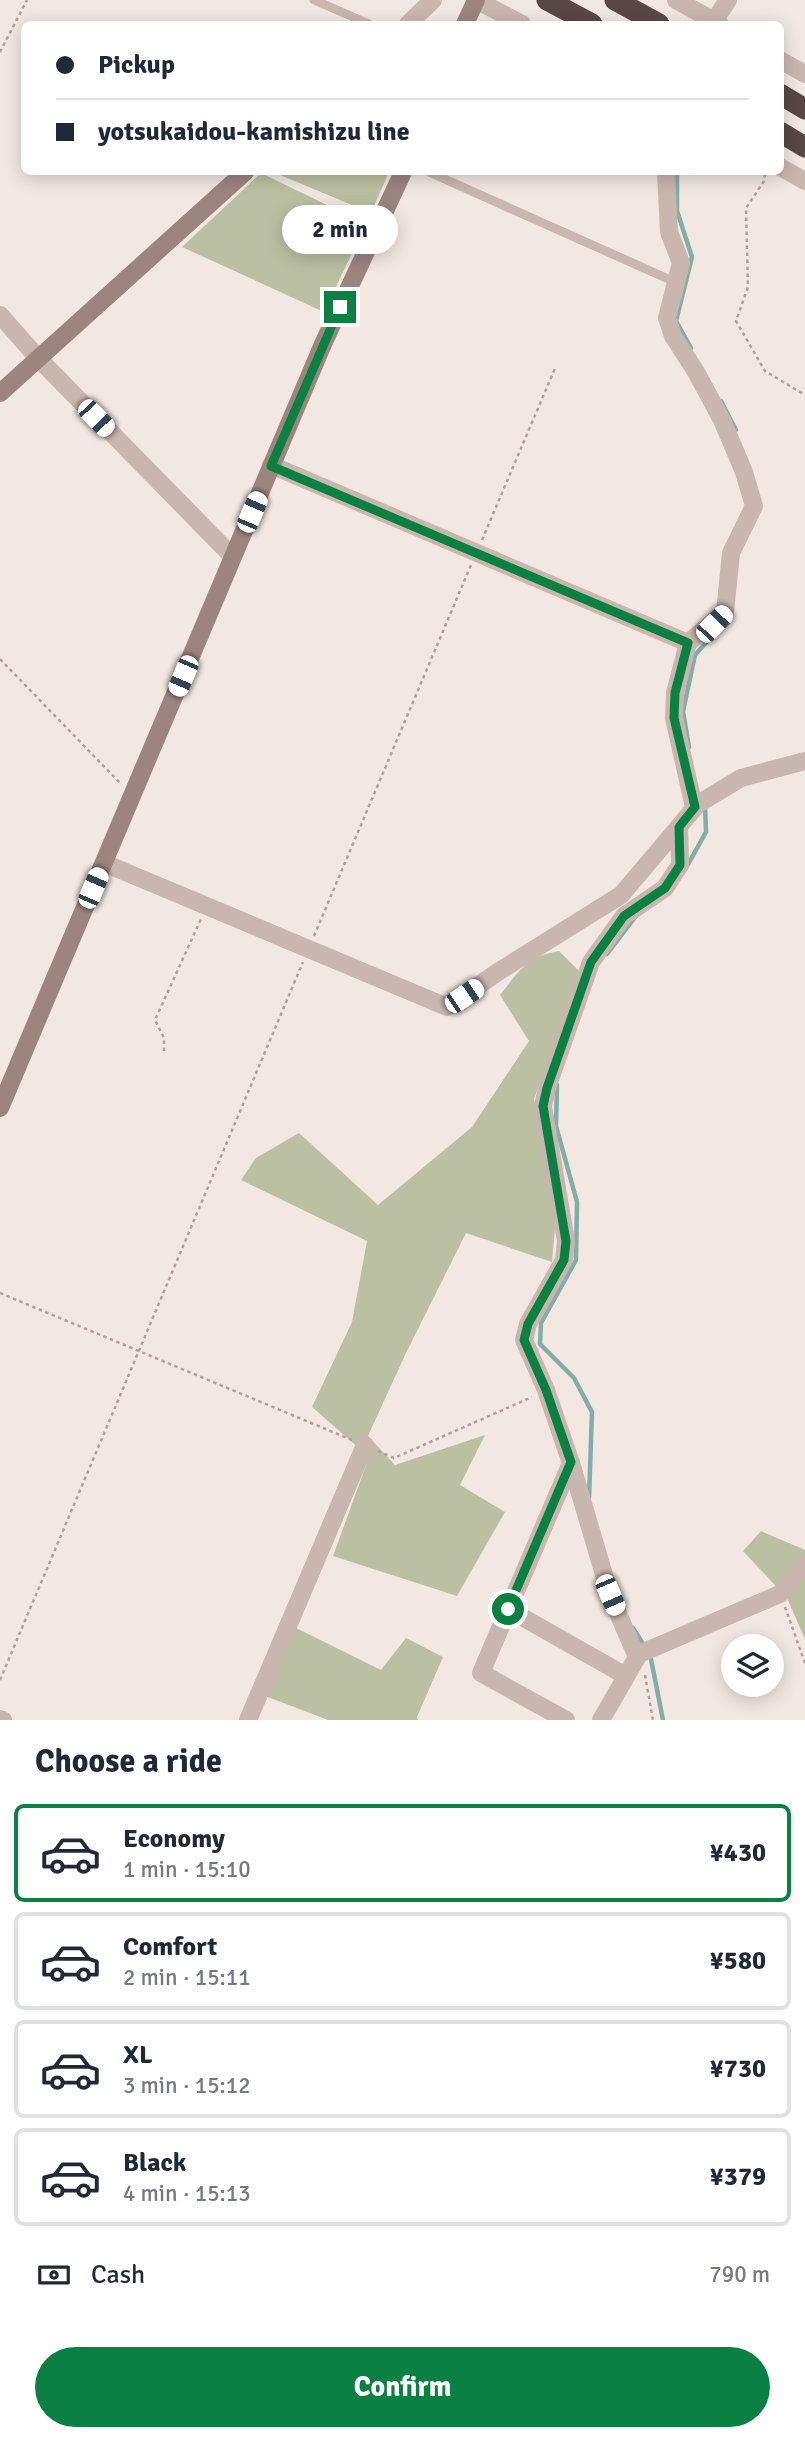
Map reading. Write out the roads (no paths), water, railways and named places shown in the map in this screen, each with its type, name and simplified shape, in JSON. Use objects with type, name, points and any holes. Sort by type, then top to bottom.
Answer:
[{"type":"highway","points":[[547,0],[586,21]]},
{"type":"highway","points":[[615,0],[654,21]]},
{"type":"highway","points":[[784,96],[805,108]]},
{"type":"highway","points":[[784,134],[805,146]]},
{"type":"main road","points":[[466,21],[476,0]]},
{"type":"main road","points":[[0,393],[242,175]]},
{"type":"main road","points":[[0,1108],[5,1081],[104,863],[323,345],[402,175]]},
{"type":"street","points":[[411,21],[433,0]]},
{"type":"street","points":[[476,0],[510,21]]},
{"type":"street","points":[[676,0],[713,21]]},
{"type":"street","points":[[718,21],[729,0]]},
{"type":"street","points":[[784,62],[805,74]]},
{"type":"street","points":[[784,169],[805,181]]},
{"type":"street","points":[[666,175],[668,222],[681,263],[667,318],[673,336],[722,420],[744,472],[754,506],[731,553],[725,612],[688,643],[675,693],[674,718],[702,802]]},
{"type":"street","points":[[0,315],[38,358],[233,558]]},
{"type":"street","points":[[271,466],[688,643]]},
{"type":"street","points":[[104,863],[447,1007],[621,895],[702,802],[741,778],[805,761]]},
{"type":"street","points":[[638,1656],[610,1595],[571,1462],[546,1390],[524,1340],[528,1324],[564,1260],[566,1241],[543,1106],[547,1088],[591,962],[624,916],[665,888],[680,865],[679,827]]},
{"type":"street","points":[[248,1720],[365,1445]]},
{"type":"street","points":[[566,1720],[481,1673],[571,1462]]},
{"type":"street","points":[[601,1720],[638,1656],[780,1594],[805,1564]]},
{"type":"street","points":[[508,1609],[626,1676]]},
{"type":"lane","points":[[314,0],[362,21]]},
{"type":"lane","points":[[436,175],[675,282]]},
{"type":"waterway","points":[[677,175],[677,211],[692,257],[676,321],[691,348]]},
{"type":"waterway","points":[[721,401],[736,430]]},
{"type":"waterway","points":[[689,747],[683,711],[695,655],[717,630]]},
{"type":"waterway","points":[[686,868],[706,832],[705,805]]},
{"type":"waterway","points":[[607,954],[636,916]]},
{"type":"waterway","points":[[557,1085],[556,1126],[577,1202],[576,1260],[541,1323],[540,1344],[574,1378],[592,1412],[589,1498]]},
{"type":"waterway","points":[[633,1628],[645,1647]]},
{"type":"waterway","points":[[650,1654],[663,1720]]}]
